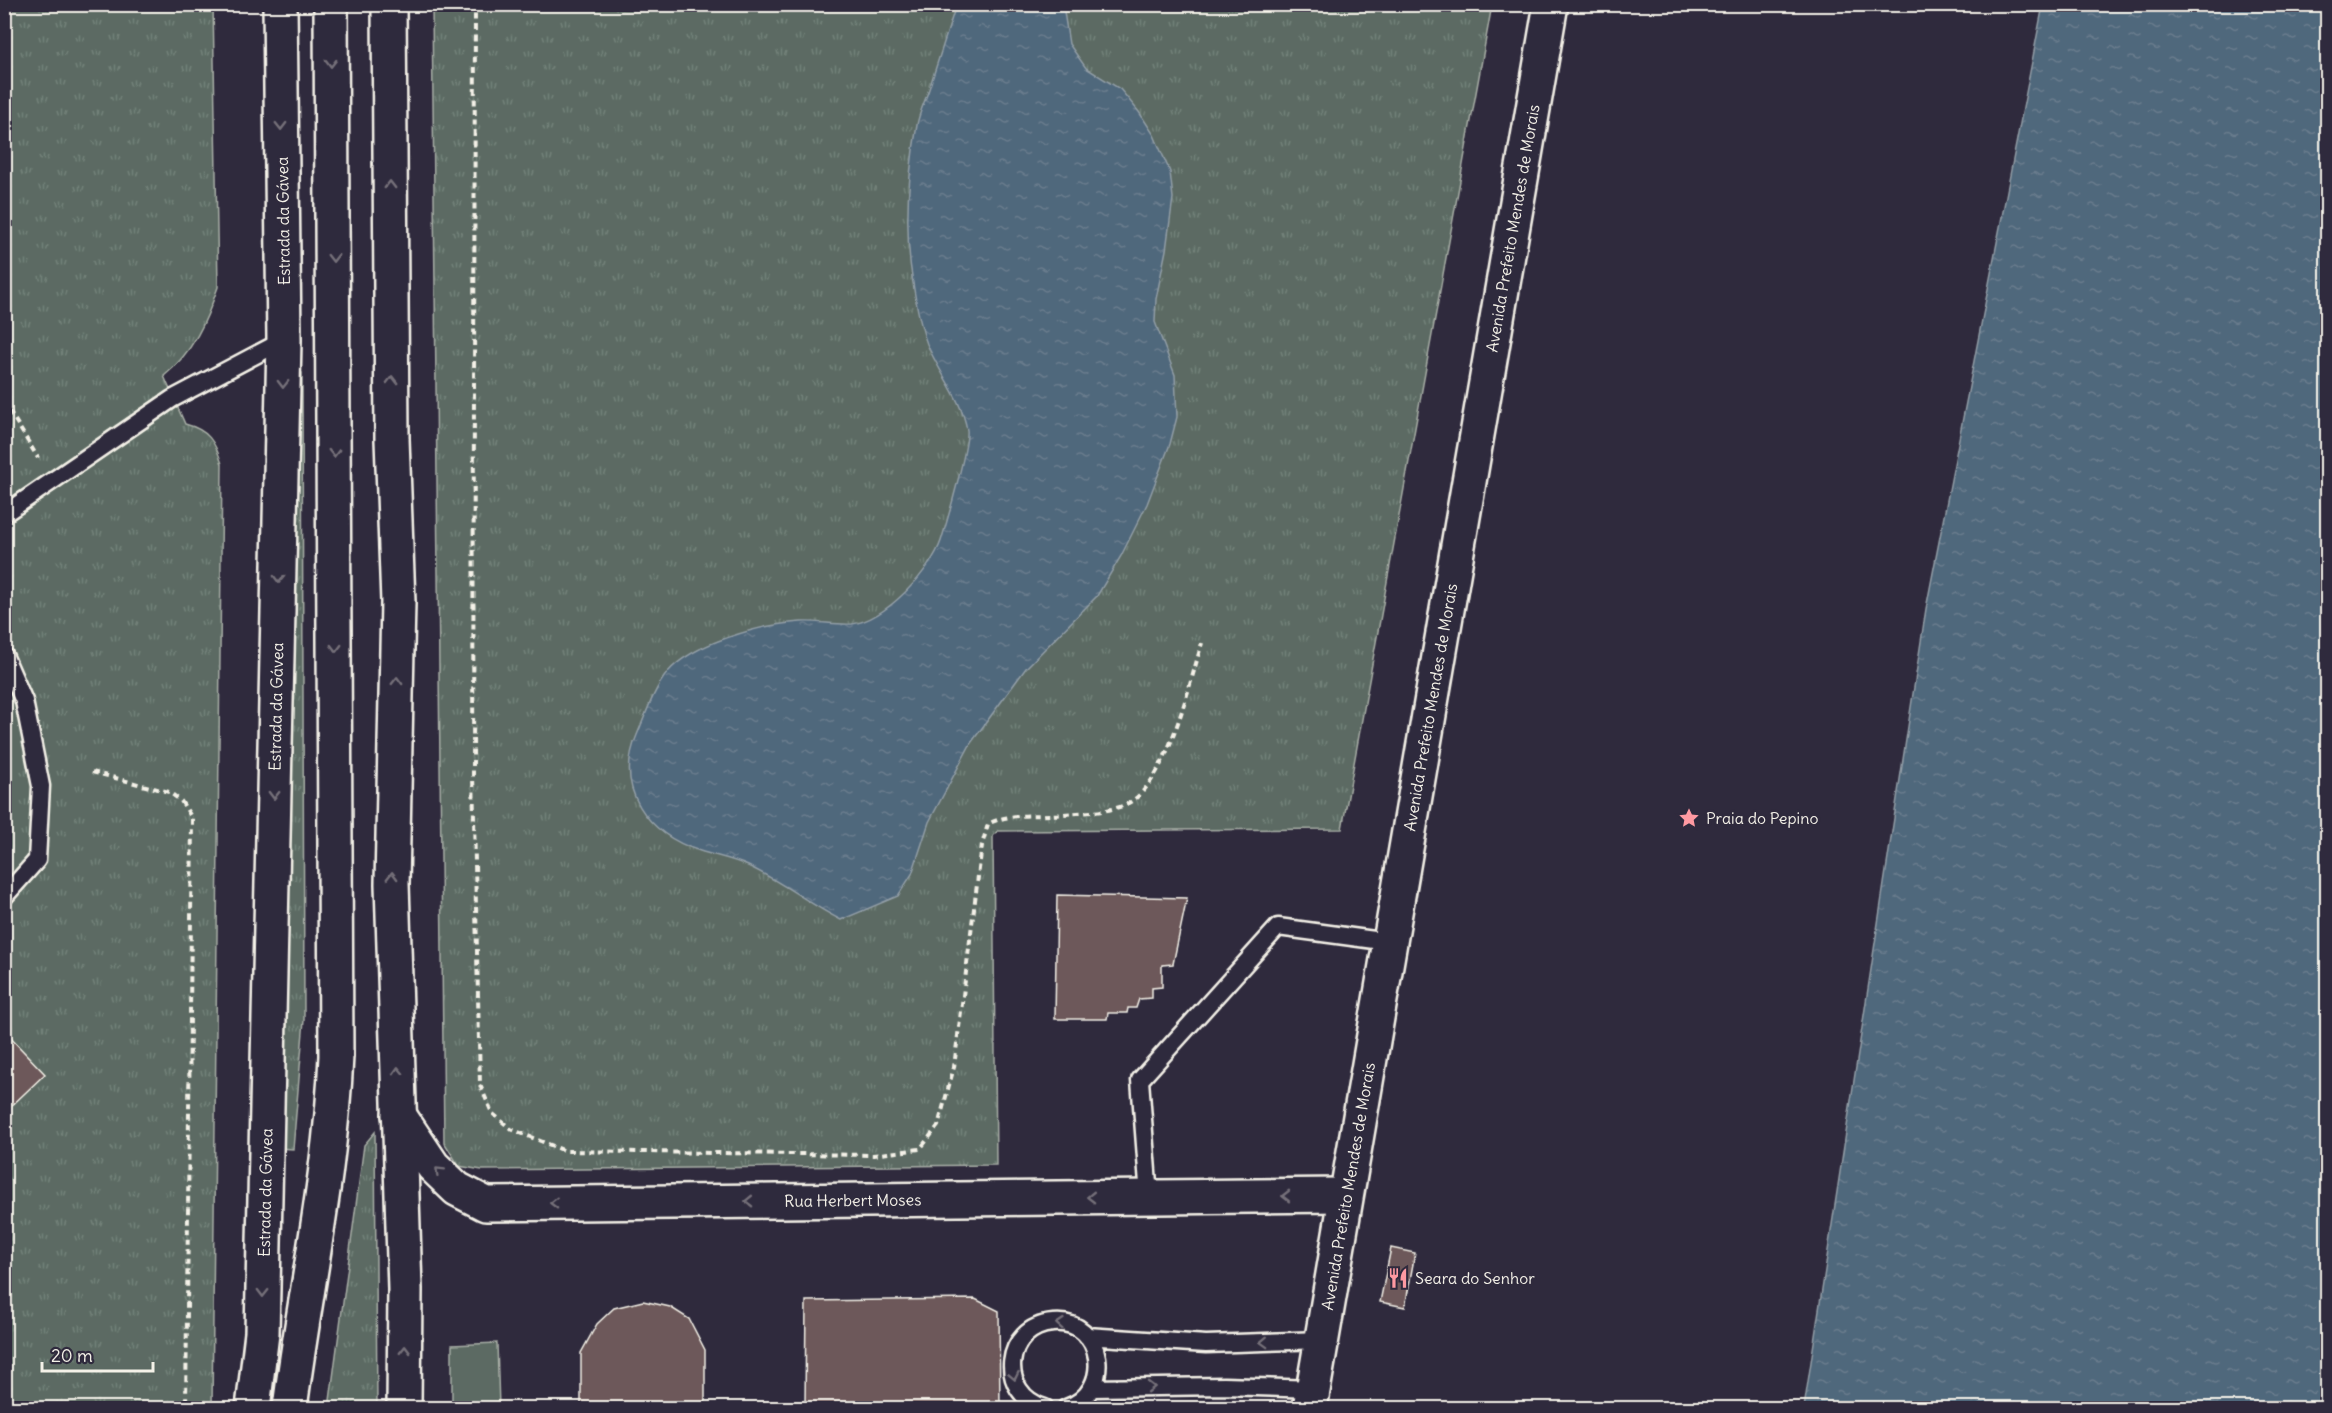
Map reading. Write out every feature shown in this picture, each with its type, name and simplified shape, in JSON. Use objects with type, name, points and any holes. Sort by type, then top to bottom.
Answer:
[{"type":"main road","name":"Estrada da Gávea","points":[[253,1408],[262,1333],[284,340],[280,4]]},
{"type":"main road","points":[[290,1408],[324,1183],[334,1106],[336,1056],[331,4]]},
{"type":"main road","points":[[389,4],[392,439],[398,602],[392,884],[405,1289],[404,1408]]},
{"type":"main road","name":"Avenida Prefeito Mendes de Morais","points":[[1311,1399],[1551,4]]},
{"type":"main road","name":"Rua Herbert Moses","points":[[399,1115],[433,1167],[457,1189],[486,1204],[1345,1195]]},
{"type":"lane","points":[[4,514],[172,399],[284,340]]},
{"type":"lane","points":[[4,656],[24,701],[41,786],[37,860],[4,897]]},
{"type":"lane","points":[[1149,1197],[1140,1080],[1278,927],[1389,942]]},
{"type":"lane","points":[[1045,1408],[1024,1397],[1016,1386],[1012,1372],[1012,1358],[1018,1344],[1028,1333],[1040,1325],[1054,1322],[1069,1324],[1087,1336],[1098,1356],[1099,1370],[1092,1388],[1076,1405],[1066,1408]]},
{"type":"lane","points":[[1087,1336],[1206,1344],[1322,1340]]},
{"type":"lane","points":[[1092,1388],[1224,1386],[1311,1399]]},
{"type":"path","points":[[475,4],[473,774],[480,1085],[492,1113],[511,1129],[565,1151],[873,1155],[920,1149],[938,1126],[954,1067],[982,845],[988,824],[1002,816],[1034,818],[1102,810],[1132,801],[1151,779],[1169,747],[1202,643]]},
{"type":"path","points":[[4,402],[52,482]]},
{"type":"path","points":[[92,772],[169,792],[182,801],[192,818],[186,1408]]},
{"type":"green space","points":[[5,5],[213,5],[218,287],[209,312],[191,347],[164,376],[185,424],[193,426],[210,438],[222,464],[212,1408],[5,1408]]},
{"type":"green space","points":[[432,5],[1492,5],[1342,829],[998,831],[993,836],[996,1165],[482,1170],[459,1166],[444,1142]]},
{"type":"green space","points":[[291,373],[302,373],[304,1020],[293,1149],[278,1148]]},
{"type":"green space","points":[[375,1132],[377,1408],[329,1408],[364,1145]]},
{"type":"green space","points":[[497,1343],[499,1408],[452,1408],[452,1345]]},
{"type":"water","points":[[956,5],[1063,5],[1069,44],[1086,68],[1120,89],[1154,135],[1170,172],[1173,198],[1156,299],[1155,322],[1175,375],[1177,417],[1170,444],[1147,504],[1121,556],[1097,596],[1026,668],[971,743],[929,822],[912,874],[898,896],[841,920],[748,866],[700,851],[665,833],[640,807],[633,791],[630,774],[631,755],[654,695],[667,673],[678,662],[710,644],[748,631],[801,622],[852,624],[865,621],[892,604],[905,592],[928,566],[936,553],[961,467],[967,430],[955,397],[927,344],[920,322],[910,264],[908,204],[918,120]]},
{"type":"water","points":[[2043,5],[2327,5],[2327,1408],[1804,1408],[1926,609]]},
{"type":"building","points":[[1057,895],[1187,898],[1173,964],[1162,965],[1162,987],[1152,988],[1152,998],[1139,999],[1136,1008],[1128,1008],[1127,1013],[1108,1013],[1107,1019],[1055,1019]]},
{"type":"building","points":[[4,1031],[45,1074],[4,1113]]},
{"type":"building","name":"Seara do Senhor","points":[[1391,1248],[1415,1253],[1405,1307],[1380,1302]]},
{"type":"building","points":[[975,1299],[999,1311],[1000,1408],[805,1408],[806,1301]]},
{"type":"building","points":[[643,1301],[670,1307],[689,1319],[705,1350],[705,1408],[581,1408],[581,1353],[597,1324],[614,1308]]},
{"type":"place","name":"Praia do Pepino","points":[[1689,818]]},
{"type":"place","name":"Seara do Senhor","points":[[1398,1278]]}]
